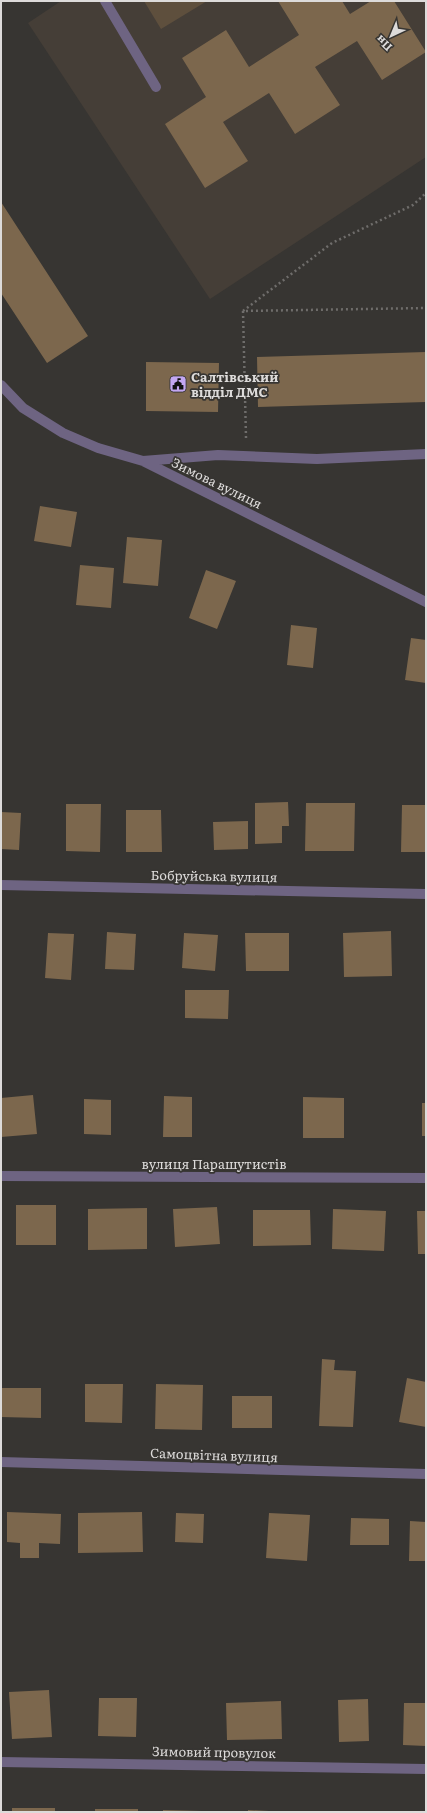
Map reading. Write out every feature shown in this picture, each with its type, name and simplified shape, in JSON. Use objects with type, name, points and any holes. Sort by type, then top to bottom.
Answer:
[{"type":"street","points":[[105,1],[156,87]]},
{"type":"street","name":"Зимова вулиця","points":[[1,385],[23,408],[63,433],[98,448],[143,461],[426,602]]},
{"type":"street","points":[[143,461],[218,455],[317,459],[426,454]]},
{"type":"street","name":"Бобруйська вулиця","points":[[1,885],[426,894]]},
{"type":"street","name":"вулиця Парашутистів","points":[[1,1176],[426,1178]]},
{"type":"street","name":"Самоцвітна вулиця","points":[[1,1462],[426,1474]]},
{"type":"street","name":"Зимовий провулок","points":[[1,1762],[426,1768]]},
{"type":"path","points":[[243,311],[332,243],[413,205],[426,193]]},
{"type":"path","points":[[243,311],[426,308]]},
{"type":"path","points":[[243,311],[247,456]]},
{"type":"shaded area","points":[[61,1],[426,1],[426,157],[210,299],[28,23]]},
{"type":"shaded area","points":[[144,1],[207,1],[161,29]]},
{"type":"building","points":[[278,1],[342,1],[350,14],[371,1],[394,1],[426,52],[382,80],[357,41],[315,67],[340,105],[295,134],[269,93],[223,122],[248,161],[205,188],[165,124],[206,97],[182,58],[226,30],[249,67],[299,35]]},
{"type":"building","points":[[1,202],[88,336],[47,363],[1,293]]},
{"type":"building","points":[[426,352],[426,402],[258,407],[257,357]]},
{"type":"building","points":[[146,362],[219,363],[218,412],[146,411]]},
{"type":"building","points":[[40,506],[77,512],[71,547],[34,541]]},
{"type":"building","points":[[127,537],[162,540],[158,586],[123,583]]},
{"type":"building","points":[[80,565],[114,568],[111,608],[76,605]]},
{"type":"building","points":[[206,570],[236,581],[217,629],[189,618]]},
{"type":"building","points":[[291,625],[317,628],[313,668],[287,665]]},
{"type":"building","points":[[411,638],[426,640],[426,683],[405,680]]},
{"type":"building","points":[[288,802],[289,826],[282,826],[282,843],[255,844],[255,803]]},
{"type":"building","points":[[306,803],[355,803],[354,851],[305,851]]},
{"type":"building","points":[[66,804],[101,804],[100,852],[66,851]]},
{"type":"building","points":[[402,805],[426,805],[426,852],[401,852]]},
{"type":"building","points":[[126,810],[161,810],[162,852],[126,852]]},
{"type":"building","points":[[1,812],[21,813],[19,850],[1,849]]},
{"type":"building","points":[[248,821],[248,849],[214,850],[213,822]]},
{"type":"building","points":[[391,931],[392,976],[344,977],[343,933]]},
{"type":"building","points":[[107,932],[136,934],[134,970],[105,969]]},
{"type":"building","points":[[48,933],[74,934],[71,980],[45,978]]},
{"type":"building","points":[[184,933],[218,935],[215,971],[182,968]]},
{"type":"building","points":[[245,933],[289,933],[289,971],[246,971]]},
{"type":"building","points":[[185,990],[229,990],[228,1019],[185,1018]]},
{"type":"building","points":[[33,1095],[37,1134],[1,1137],[1,1098]]},
{"type":"building","points":[[164,1096],[192,1097],[192,1137],[163,1137]]},
{"type":"building","points":[[303,1097],[344,1098],[344,1138],[303,1138]]},
{"type":"building","points":[[84,1099],[111,1100],[111,1135],[84,1134]]},
{"type":"building","points":[[422,1103],[426,1103],[426,1136],[422,1136]]},
{"type":"building","points":[[16,1205],[56,1205],[56,1245],[16,1245]]},
{"type":"building","points":[[217,1207],[220,1244],[175,1247],[173,1209]]},
{"type":"building","points":[[147,1208],[147,1249],[88,1250],[88,1209]]},
{"type":"building","points":[[333,1209],[386,1211],[384,1251],[332,1249]]},
{"type":"building","points":[[253,1210],[310,1210],[311,1245],[253,1246]]},
{"type":"building","points":[[417,1211],[426,1211],[426,1254],[418,1254]]},
{"type":"building","points":[[322,1359],[335,1360],[334,1370],[356,1371],[353,1427],[319,1426]]},
{"type":"building","points":[[407,1378],[426,1382],[426,1427],[399,1422]]},
{"type":"building","points":[[85,1384],[123,1384],[122,1423],[85,1422]]},
{"type":"building","points":[[156,1384],[203,1385],[202,1430],[155,1429]]},
{"type":"building","points":[[1,1388],[41,1388],[41,1418],[1,1417]]},
{"type":"building","points":[[232,1396],[272,1396],[272,1428],[232,1428]]},
{"type":"building","points":[[7,1512],[61,1514],[60,1544],[39,1543],[39,1558],[20,1558],[20,1543],[7,1542]]},
{"type":"building","points":[[142,1512],[143,1552],[78,1553],[78,1513]]},
{"type":"building","points":[[176,1513],[204,1514],[203,1543],[175,1542]]},
{"type":"building","points":[[269,1513],[310,1515],[307,1561],[266,1558]]},
{"type":"building","points":[[351,1518],[389,1519],[389,1545],[350,1545]]},
{"type":"building","points":[[410,1521],[426,1522],[426,1561],[409,1561]]},
{"type":"building","points":[[49,1690],[52,1737],[12,1739],[9,1692]]},
{"type":"building","points":[[99,1698],[137,1698],[136,1737],[98,1736]]},
{"type":"building","points":[[368,1699],[369,1741],[339,1742],[338,1700]]},
{"type":"building","points":[[281,1701],[282,1739],[227,1740],[226,1703]]},
{"type":"building","points":[[404,1703],[426,1703],[426,1746],[403,1745]]},
{"type":"building","points":[[12,1808],[55,1808],[55,1812],[12,1812]]},
{"type":"building","points":[[95,1809],[138,1809],[138,1812],[95,1812]]},
{"type":"building","points":[[163,1810],[202,1811],[202,1812],[163,1812]]},
{"type":"building","points":[[248,1810],[269,1811],[269,1812],[248,1812]]},
{"type":"place","name":"Салтівський відділ ДМС","points":[[178,384]]}]
